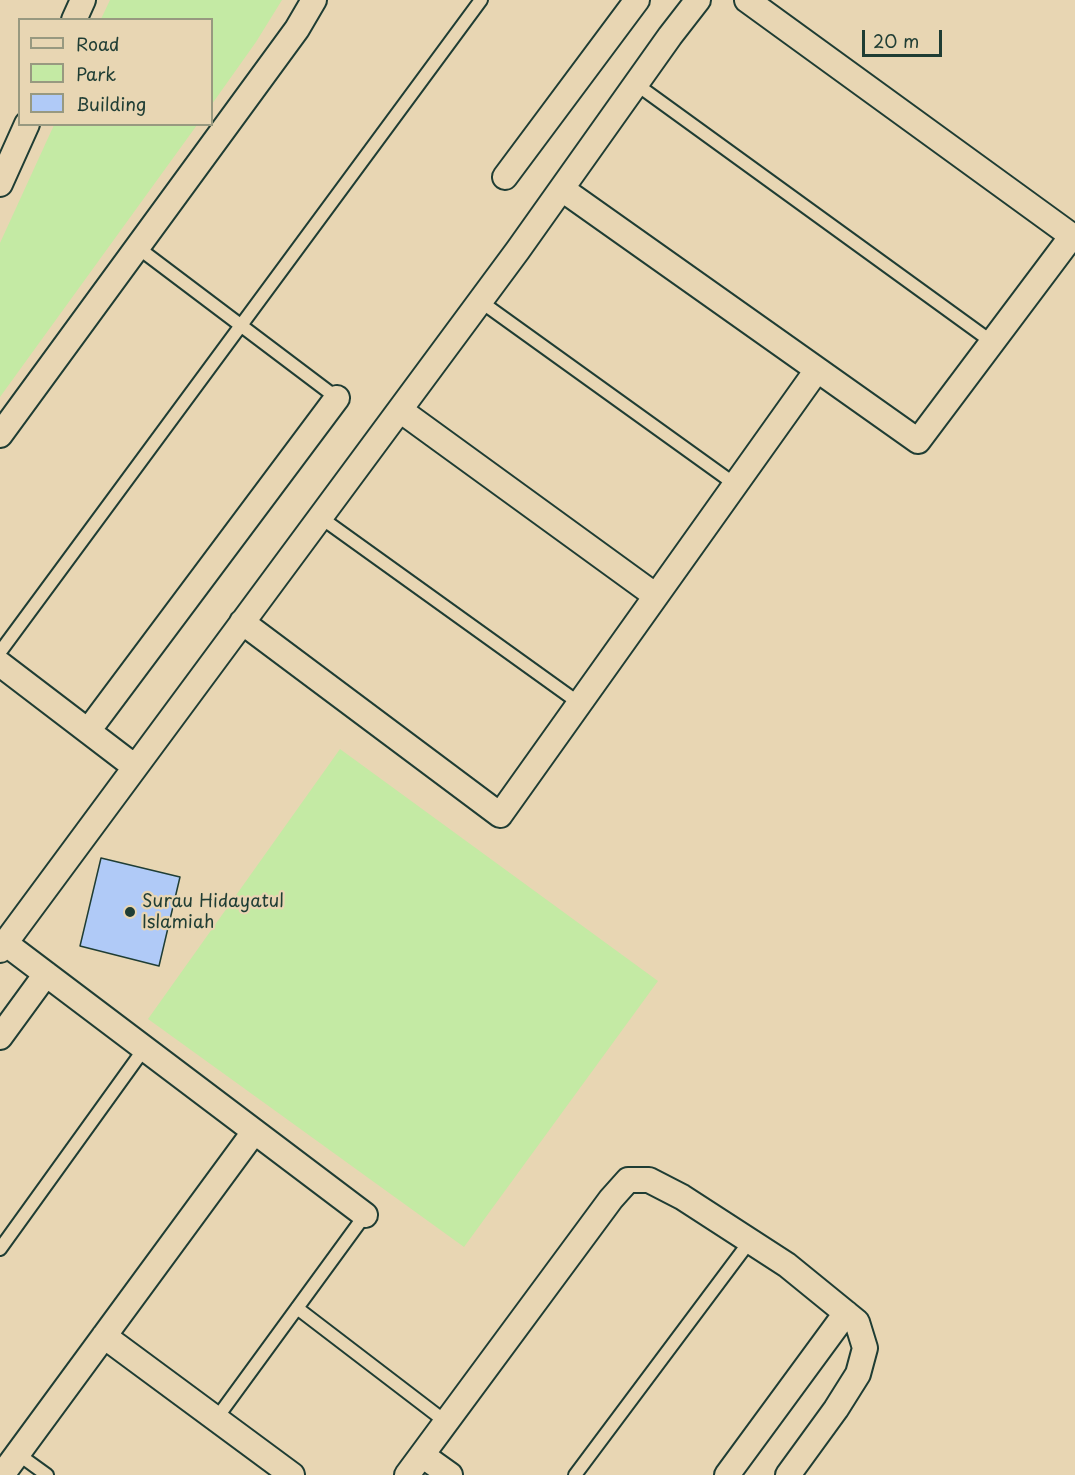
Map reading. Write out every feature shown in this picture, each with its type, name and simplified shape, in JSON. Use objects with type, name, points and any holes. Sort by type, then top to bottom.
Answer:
[{"type":"street","points":[[75,18],[83,0]]},
{"type":"street","points":[[0,435],[297,29],[314,0]]},
{"type":"street","points":[[505,177],[638,0]]},
{"type":"street","points":[[562,189],[918,441],[1072,236],[747,0]]},
{"type":"street","points":[[364,1215],[46,974],[2,947],[562,189],[690,4]]},
{"type":"street","points":[[0,184],[26,126]]},
{"type":"street","points":[[242,622],[500,814],[818,370]]},
{"type":"street","points":[[88,731],[337,398]]},
{"type":"street","points":[[400,410],[656,596]]},
{"type":"street","points":[[0,664],[135,767]]},
{"type":"street","points":[[0,1037],[46,974]]},
{"type":"street","points":[[2,1475],[254,1132]]},
{"type":"street","points":[[407,1475],[611,1199],[628,1180],[649,1180],[682,1197],[787,1265],[856,1322],[865,1348],[858,1374],[836,1409],[788,1475]]},
{"type":"street","points":[[727,1475],[846,1313]]},
{"type":"street","points":[[104,1336],[292,1475]]},
{"type":"street","points":[[422,1455],[450,1475]]},
{"type":"lane","points":[[0,652],[481,0]]},
{"type":"lane","points":[[636,84],[992,342]]},
{"type":"lane","points":[[137,247],[337,398]]},
{"type":"lane","points":[[480,301],[736,485]]},
{"type":"lane","points":[[320,517],[579,703]]},
{"type":"lane","points":[[0,1249],[144,1049]]},
{"type":"lane","points":[[216,1419],[364,1215]]},
{"type":"lane","points":[[574,1475],[750,1241]]},
{"type":"lane","points":[[297,1308],[446,1422]]},
{"type":"lane","points":[[18,1454],[47,1475]]},
{"type":"green space","points":[[110,0],[282,0],[256,42],[213,103],[213,18],[101,18]]},
{"type":"green space","points":[[54,126],[196,126],[0,397],[0,243]]},
{"type":"green space","points":[[340,749],[658,981],[464,1247],[148,1019]]},
{"type":"building","name":"Surau Hidayatul Islamiah","points":[[101,858],[180,877],[159,966],[80,946]]},
{"type":"place","name":"Surau Hidayatul Islamiah","points":[[130,912]]}]
